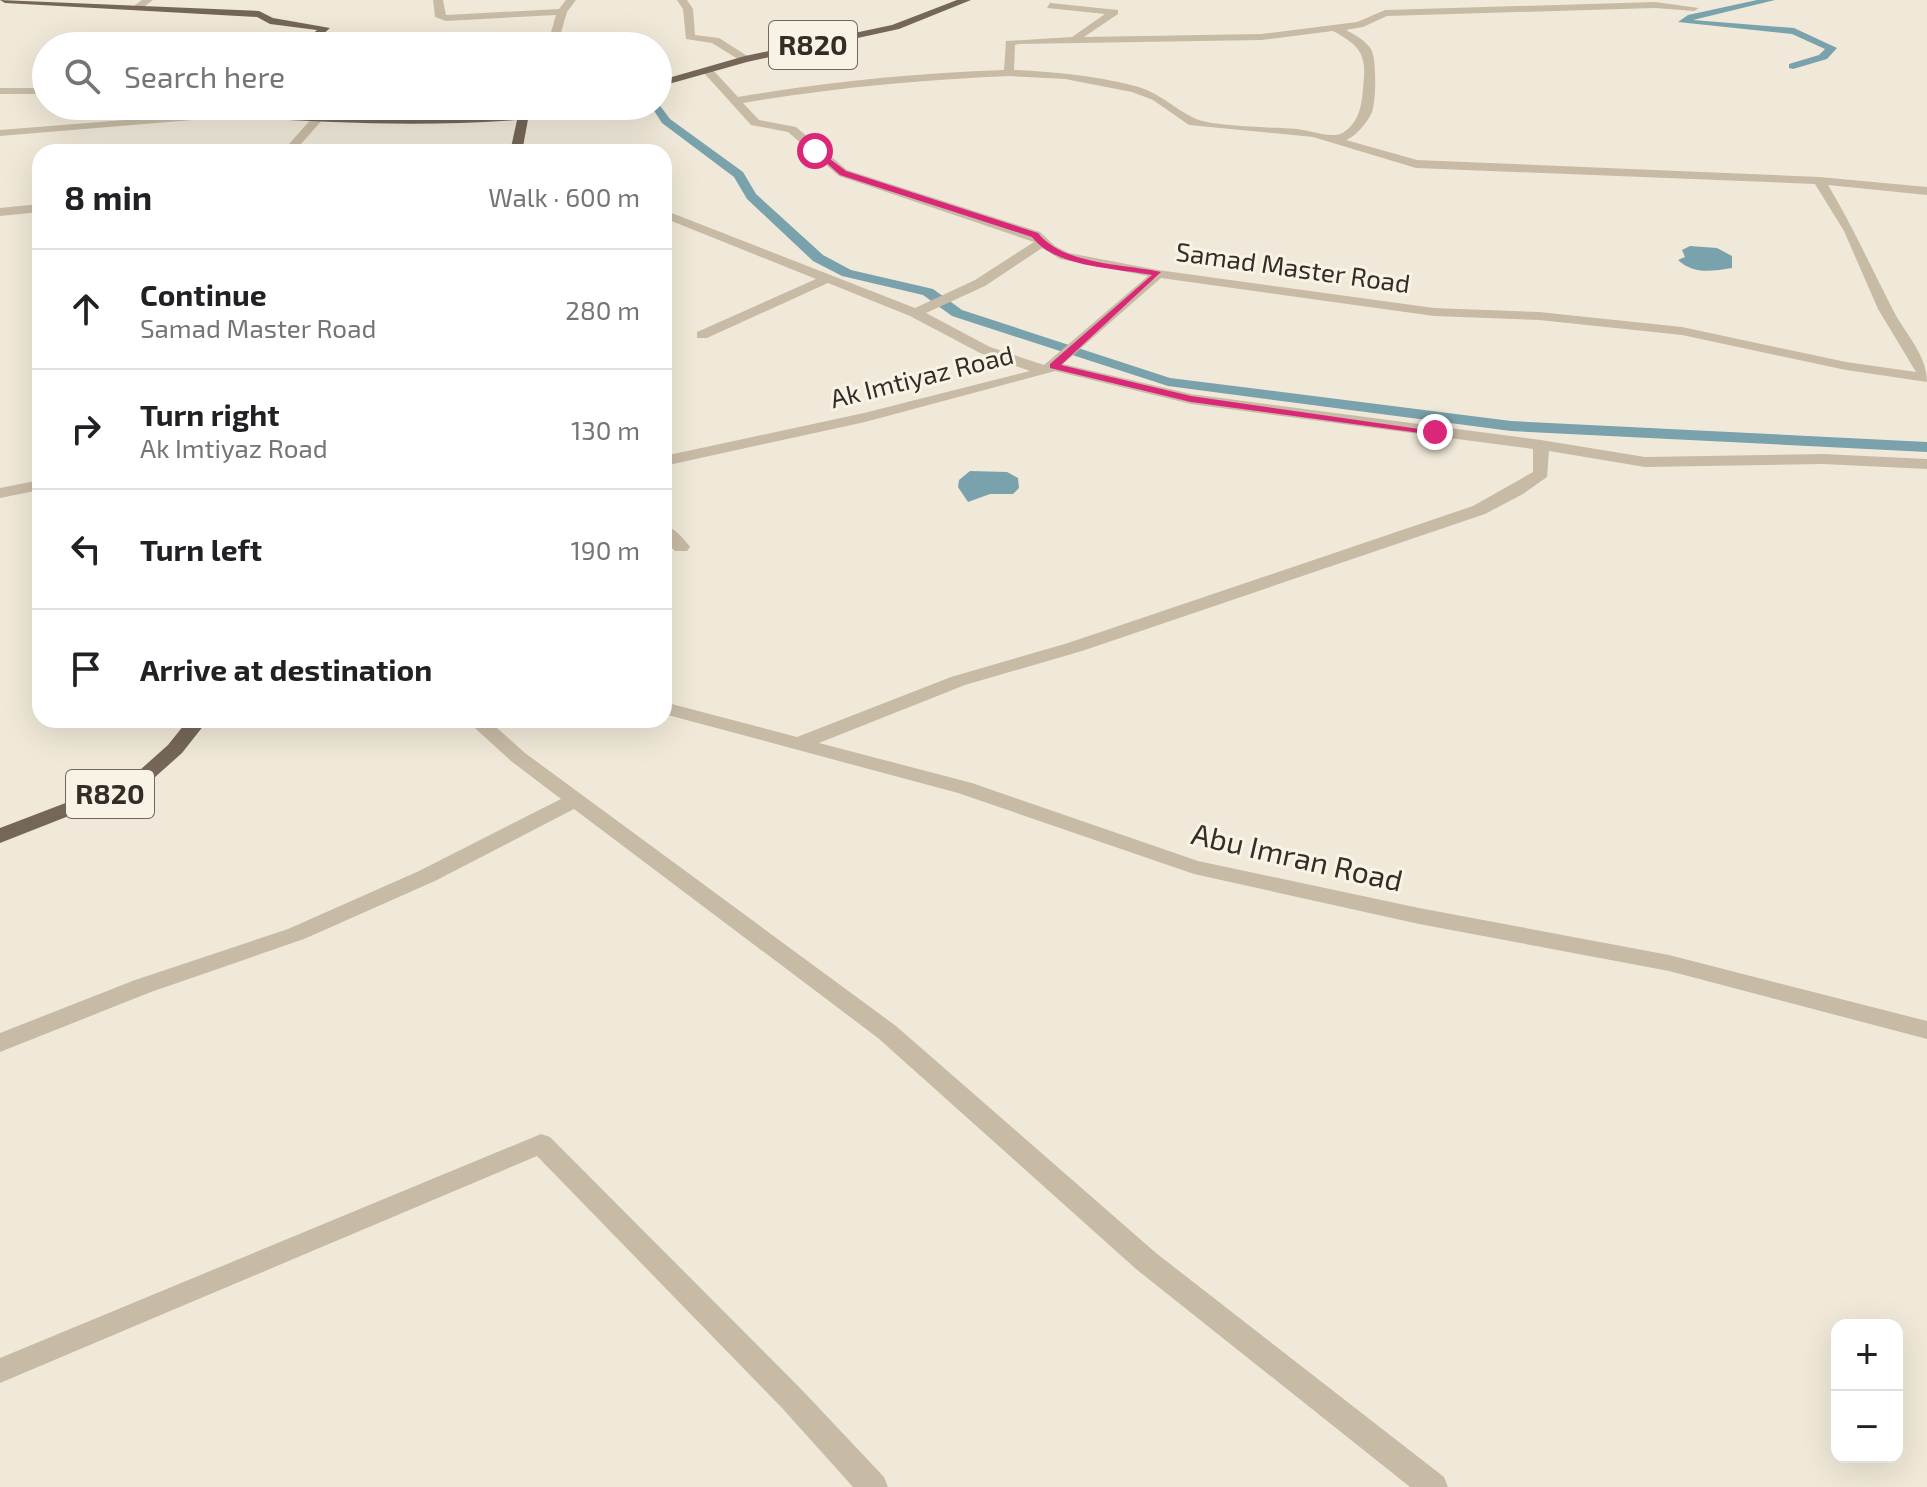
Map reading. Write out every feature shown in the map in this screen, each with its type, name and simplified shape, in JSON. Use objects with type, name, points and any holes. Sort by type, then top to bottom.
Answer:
[{"type":"main road","points":[[5,0],[259,14],[270,21],[325,28],[320,32]]},
{"type":"main road","name":"R820","points":[[672,80],[745,59],[895,27],[966,0]]},
{"type":"main road","points":[[356,120],[450,120]]},
{"type":"main road","points":[[518,144],[525,120]]},
{"type":"main road","name":"R820","points":[[0,836],[138,782],[175,749],[192,728]]},
{"type":"street","points":[[138,7],[148,0]]},
{"type":"street","points":[[438,0],[440,17],[446,18],[562,12]]},
{"type":"street","points":[[556,32],[562,12],[571,0]]},
{"type":"street","points":[[682,0],[688,9],[690,37],[715,40],[745,59]]},
{"type":"street","points":[[1009,73],[1010,43],[1073,39],[1206,40],[1337,29],[1359,25],[1385,13],[1655,5],[1694,8]]},
{"type":"street","points":[[1050,6],[1115,12],[1073,39]]},
{"type":"street","points":[[1336,139],[1348,135],[1366,113],[1370,62],[1367,51],[1357,40],[1337,29]]},
{"type":"street","name":"Samad Master Road","points":[[708,71],[755,123],[792,129],[843,173],[1035,235],[1041,243],[1065,256],[1158,274],[1419,310],[1539,316],[1682,331],[1846,366],[1927,378]]},
{"type":"street","points":[[735,101],[864,82],[1009,73],[1065,76],[1135,89],[1157,98],[1193,123],[1261,127],[1336,139],[1394,159],[1430,165],[1819,181],[1927,191]]},
{"type":"street","points":[[0,91],[32,91]]},
{"type":"street","points":[[0,133],[134,120]]},
{"type":"street","points":[[295,144],[316,120]]},
{"type":"street","points":[[1819,181],[1850,231],[1885,309],[1927,378]]},
{"type":"street","points":[[0,212],[32,209]]},
{"type":"street","points":[[672,217],[915,313],[985,350],[1191,399],[1541,445],[1645,462],[1794,459],[1927,464]]},
{"type":"street","points":[[915,313],[951,298],[1041,243]]},
{"type":"street","name":"Ak Imtiyaz Road","points":[[672,459],[1053,367],[1158,274]]},
{"type":"street","points":[[702,335],[827,279]]},
{"type":"street","points":[[798,744],[958,681],[1075,647],[1479,510],[1541,474],[1541,445]]},
{"type":"street","points":[[0,493],[32,487]]},
{"type":"street","points":[[672,538],[681,547]]},
{"type":"street","name":"Abu Imran Road","points":[[672,710],[965,788],[1194,867],[1419,916],[1669,963],[1927,1030]]},
{"type":"street","points":[[485,728],[518,757],[887,1032],[1146,1261],[1433,1487]]},
{"type":"street","points":[[0,1043],[143,986],[251,952],[339,916],[577,799]]},
{"type":"street","points":[[0,1371],[541,1144],[781,1388],[873,1487]]},
{"type":"water","points":[[1690,246],[1717,248],[1732,256],[1732,268],[1704,271],[1684,265],[1678,260],[1685,257],[1682,250]]},
{"type":"water","points":[[970,471],[1007,472],[1018,478],[1019,488],[1013,494],[990,494],[968,502],[958,487],[959,480]]},
{"type":"waterway","points":[[1770,0],[1691,17],[1683,22],[1794,31],[1832,48],[1823,57],[1793,66]]},
{"type":"waterway","points":[[665,120],[739,175],[751,196],[818,258],[847,273],[928,292],[957,313],[1168,382],[1511,426],[1927,447]]},
{"type":"route","points":[[815,151],[843,173],[1035,235],[1041,243],[1065,256],[1158,274],[1054,366],[1134,388],[1191,399],[1435,432]]}]
